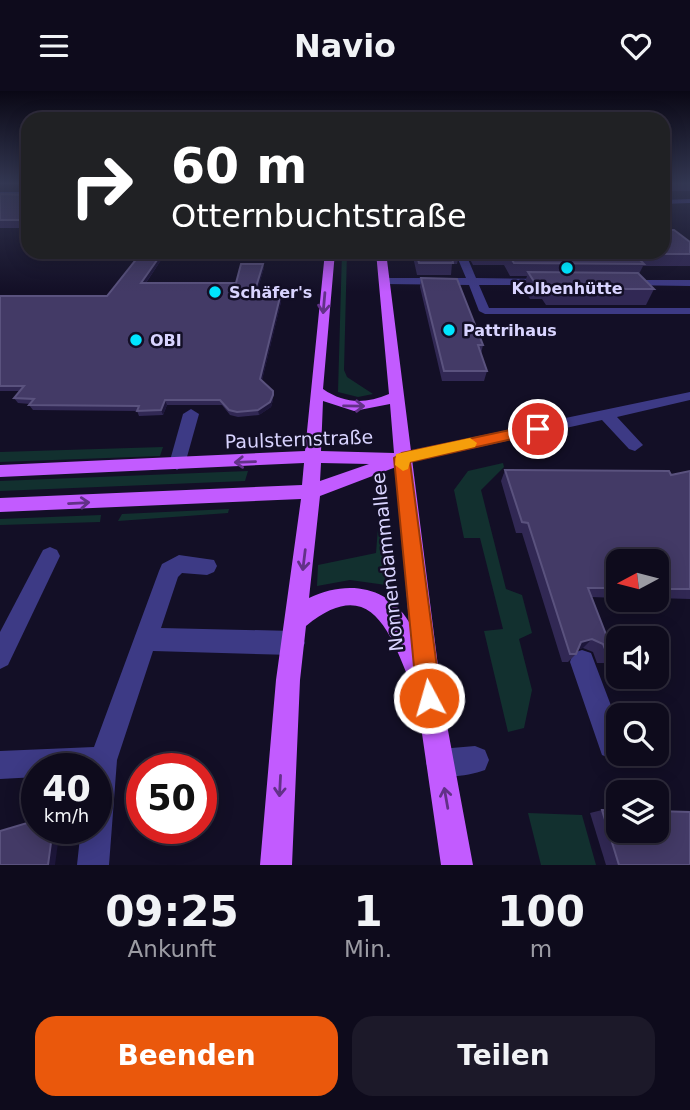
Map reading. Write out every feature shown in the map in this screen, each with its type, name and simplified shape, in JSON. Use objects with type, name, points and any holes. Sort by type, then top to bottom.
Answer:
[{"type":"main road","points":[[276,865],[280,781],[311,492],[316,390],[329,259]]},
{"type":"main road","name":"Nonnendammallee","points":[[382,259],[429,698],[457,865]]},
{"type":"main road","points":[[316,390],[342,406],[379,405],[395,397]]},
{"type":"main road","name":"Paulsternstraße","points":[[0,471],[313,457],[402,458]]},
{"type":"main road","name":"Paulsternstraße","points":[[0,505],[311,492],[402,458]]},
{"type":"main road","points":[[295,631],[313,606],[337,597],[361,597],[383,605],[405,635],[429,698]]},
{"type":"street","points":[[463,259],[485,311],[690,311]]},
{"type":"street","points":[[384,281],[555,282]]},
{"type":"street","points":[[610,283],[690,283]]},
{"type":"street","points":[[402,458],[690,396]]},
{"type":"street","points":[[177,464],[191,414]]},
{"type":"street","points":[[605,415],[635,445]]},
{"type":"street","points":[[0,657],[50,556]]},
{"type":"street","points":[[105,753],[169,571],[179,564],[207,566]]},
{"type":"street","points":[[145,639],[295,631]]},
{"type":"street","points":[[582,662],[606,728]]},
{"type":"street","points":[[440,762],[475,760]]},
{"type":"street","points":[[0,765],[21,764]]},
{"type":"street","points":[[93,865],[95,844]]},
{"type":"green space","points":[[342,259],[347,259],[344,370],[347,377],[373,394],[358,397],[338,392]]},
{"type":"green space","points":[[163,447],[160,456],[0,462],[0,452]]},
{"type":"green space","points":[[503,463],[504,467],[481,490],[506,589],[522,595],[532,633],[519,639],[532,690],[524,728],[508,732],[484,631],[503,629],[480,538],[464,538],[454,490],[468,471]]},
{"type":"green space","points":[[248,471],[245,481],[0,491],[0,481]]},
{"type":"green space","points":[[229,509],[228,513],[118,521],[122,514]]},
{"type":"green space","points":[[101,515],[100,522],[0,525],[0,519]]},
{"type":"green space","points":[[379,515],[386,585],[350,580],[317,586],[318,565],[376,553]]},
{"type":"green space","points":[[528,813],[582,815],[596,865],[541,865]]},
{"type":"building","points":[[670,230],[690,242],[690,254],[670,254]]},
{"type":"building","name":"OBI","points":[[136,259],[158,259],[141,283],[236,283],[241,264],[263,264],[253,297],[280,297],[260,379],[273,391],[270,402],[258,410],[237,412],[229,410],[220,400],[165,400],[161,410],[137,411],[139,406],[29,405],[34,399],[14,398],[24,386],[0,386],[0,296],[107,296]]},
{"type":"building","points":[[418,259],[452,259],[453,263],[419,263]]},
{"type":"building","points":[[511,259],[639,259],[644,264],[514,263]]},
{"type":"building","points":[[528,272],[638,273],[654,289],[551,289],[547,283],[535,283]]},
{"type":"building","name":"Pattrihaus","points":[[421,278],[457,279],[483,345],[478,345],[487,371],[444,371]]},
{"type":"building","points":[[505,470],[669,471],[671,475],[690,471],[690,589],[669,589],[669,549],[606,549],[606,588],[588,588],[606,634],[606,652],[603,644],[592,639],[581,642],[576,654],[570,654],[528,523],[522,522]]},
{"type":"building","points":[[669,811],[690,812],[690,865],[619,865],[612,843],[669,843]]},
{"type":"building","points":[[21,825],[21,844],[51,844],[48,865],[0,865],[0,831]]},
{"type":"slow traffic","points":[[403,465],[402,458],[470,443]]},
{"type":"place","name":"Kolbenhütte","points":[[567,268]]},
{"type":"place","name":"Schäfer's","points":[[215,292]]},
{"type":"place","name":"Pattrihaus","points":[[449,330]]},
{"type":"place","name":"OBI","points":[[136,340]]},
{"type":"route","points":[[429,698],[402,458],[538,429]]}]
